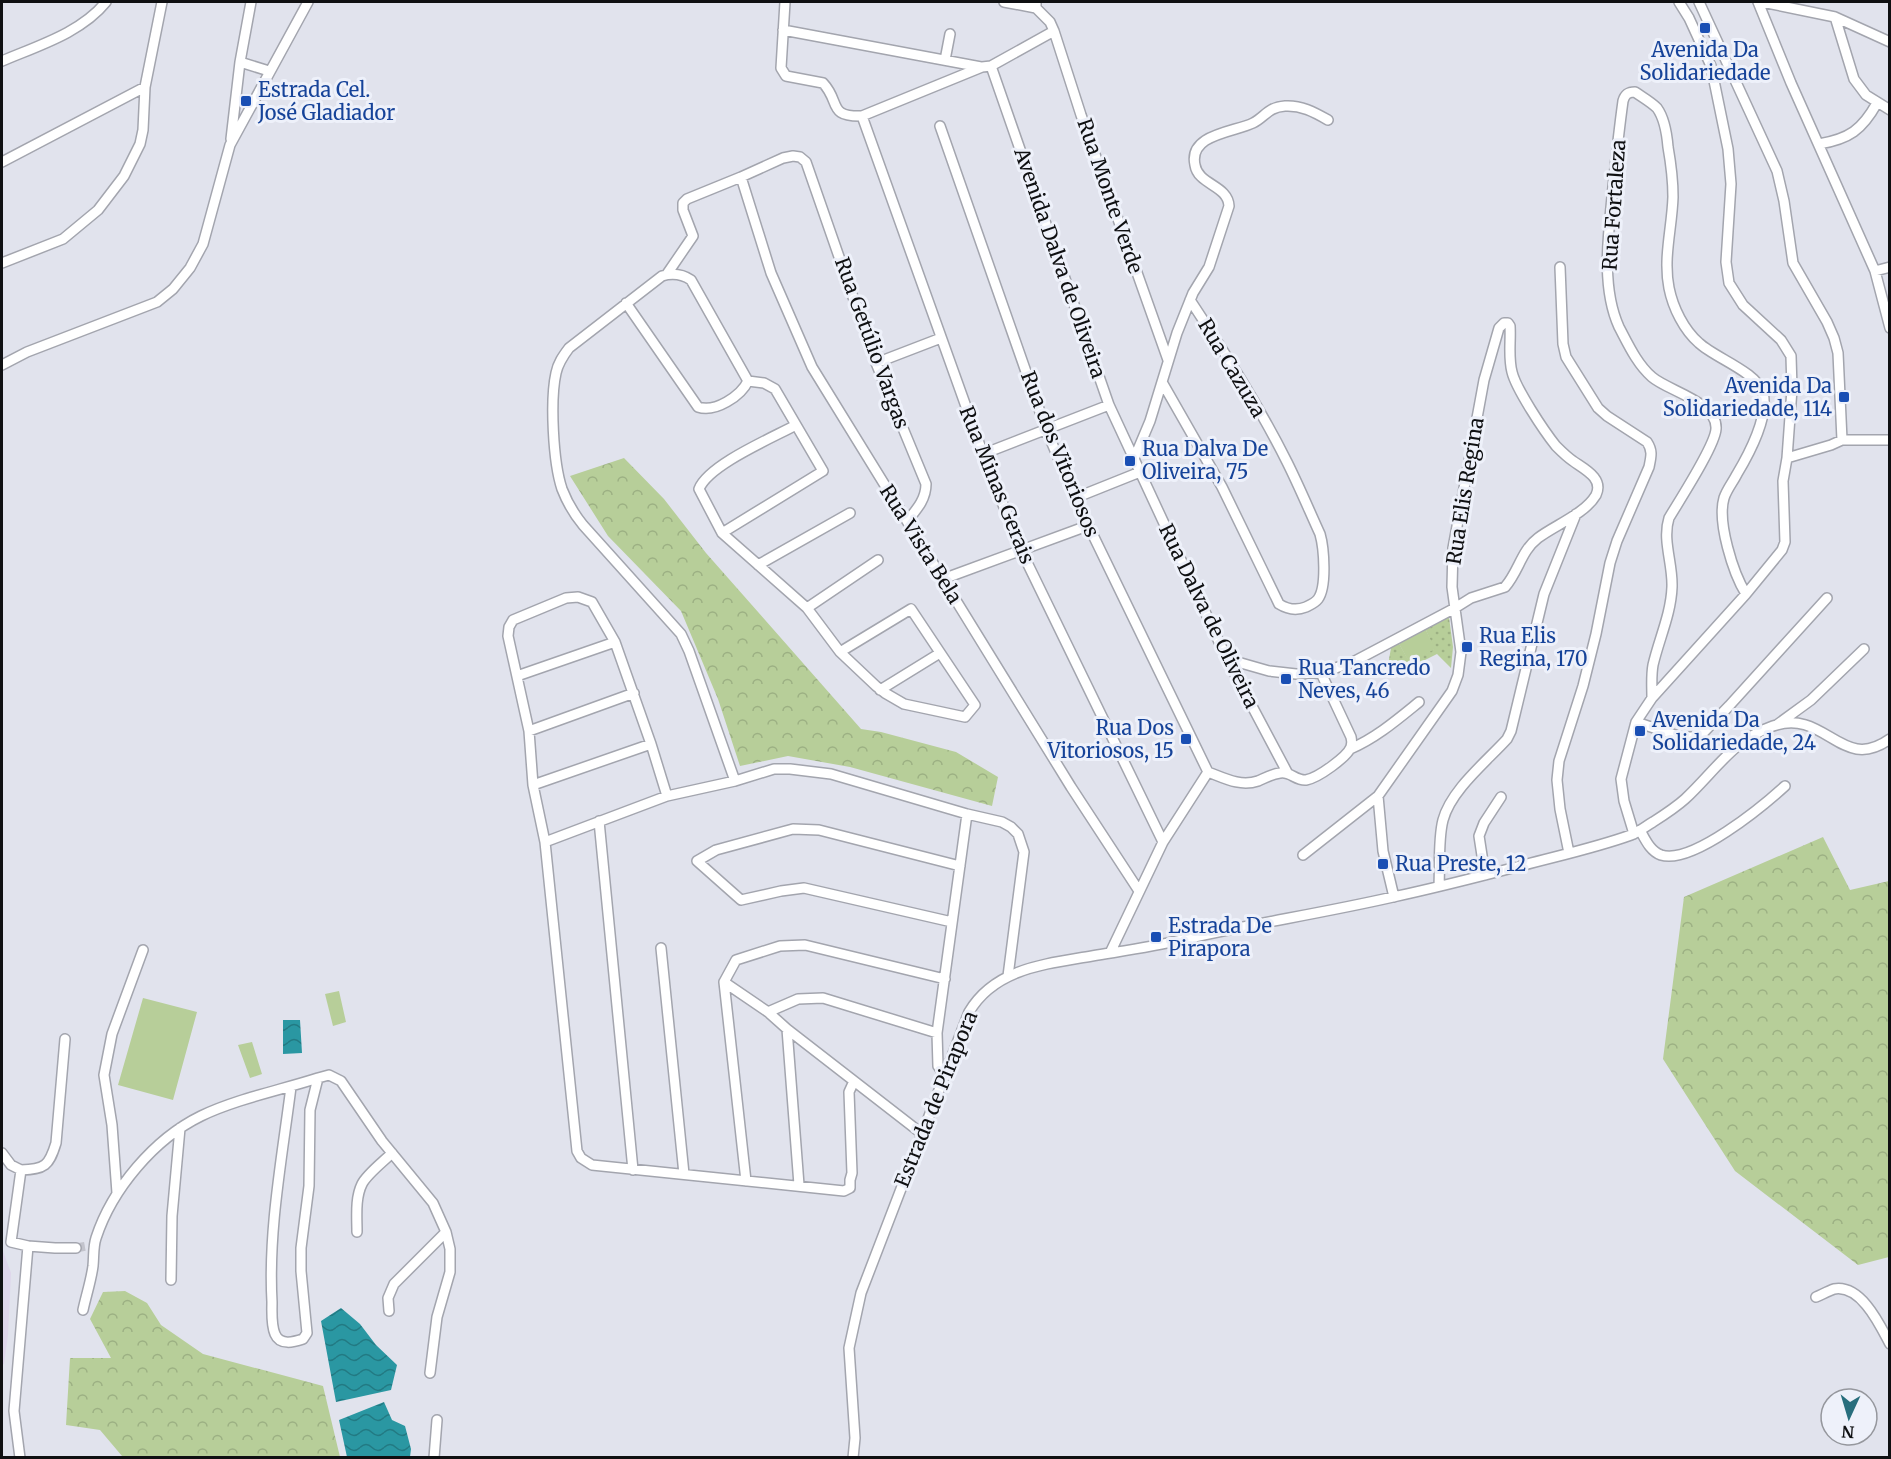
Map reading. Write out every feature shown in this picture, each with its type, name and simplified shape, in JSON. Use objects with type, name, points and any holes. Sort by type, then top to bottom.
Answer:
[{"type":"street","points":[[2,61],[63,35],[98,12],[106,2]]},
{"type":"street","points":[[2,263],[63,239],[98,210],[124,176],[140,144],[145,87],[162,2]]},
{"type":"street","points":[[2,365],[27,352],[157,302],[173,289],[190,268],[203,244],[230,145],[250,2]]},
{"type":"street","points":[[230,145],[308,2]]},
{"type":"street","points":[[785,2],[781,68],[786,76],[823,83],[836,108],[848,116],[862,116],[987,66],[1054,32]]},
{"type":"street","points":[[1004,2],[1036,4]]},
{"type":"street","points":[[1679,2],[1711,66],[1726,140],[1731,184],[1726,262],[1729,283],[1743,305],[1781,340],[1791,356],[1792,389],[1784,481],[1785,542],[1782,550],[1746,594],[1652,698],[1636,722],[1621,779],[1624,801],[1637,832],[1655,852],[1671,856],[1686,853],[1721,836],[1785,786]]},
{"type":"street","points":[[1699,2],[1776,171],[1784,201],[1793,263],[1834,338],[1838,354],[1842,440]]},
{"type":"street","points":[[1760,2],[1835,17],[1890,42]]},
{"type":"street","points":[[1760,2],[1791,83],[1875,271],[1890,328]]},
{"type":"street","name":"Rua Monte Verde","points":[[1036,4],[1050,22],[1054,32],[1168,360]]},
{"type":"street","points":[[1835,17],[1854,79],[1866,94],[1890,110]]},
{"type":"street","points":[[783,30],[987,66]]},
{"type":"street","points":[[945,60],[950,34]]},
{"type":"street","points":[[240,62],[269,71]]},
{"type":"street","name":"Avenida Dalva de Oliveira","points":[[987,66],[1109,405],[1134,459]]},
{"type":"street","points":[[3,160],[145,87]]},
{"type":"street","name":"Rua Fortaleza","points":[[1652,698],[1653,665],[1668,616],[1672,591],[1673,571],[1666,527],[1711,443],[1716,429],[1714,420],[1700,403],[1652,377],[1643,367],[1631,350],[1618,324],[1612,304],[1608,265],[1610,219],[1624,96],[1629,92],[1635,92],[1658,110],[1663,120],[1673,196],[1666,265],[1671,296],[1680,318],[1698,343],[1750,376],[1763,392],[1763,414],[1758,431],[1738,474],[1726,493],[1722,510],[1732,568],[1746,594]]},
{"type":"street","points":[[1819,144],[1835,141],[1858,129],[1868,119],[1877,103]]},
{"type":"street","points":[[1134,459],[1150,421],[1168,360],[1190,300],[1209,267],[1229,206],[1224,193],[1197,172],[1195,157],[1198,150],[1216,134],[1252,124],[1264,113],[1275,108],[1285,106],[1307,108],[1328,120]]},
{"type":"street","name":"Rua Minas Gerais","points":[[862,116],[983,454],[1021,550],[1163,842]]},
{"type":"street","name":"Rua dos Vitoriosos","points":[[940,126],[1046,429],[1087,526],[1208,771]]},
{"type":"street","name":"Rua Getúlio Vargas","points":[[741,177],[783,158],[800,157],[806,162],[876,363],[926,484],[923,501],[908,520]]},
{"type":"street","points":[[668,274],[693,236],[683,210],[683,203],[687,199],[741,177]]},
{"type":"street","name":"Rua Vista Bela","points":[[741,177],[771,273],[812,367],[1071,787],[1139,891]]},
{"type":"street","points":[[1560,267],[1563,344],[1566,357],[1598,408],[1606,416],[1647,442],[1651,447],[1652,455],[1610,563],[1591,655],[1559,761],[1557,780],[1559,799],[1569,853]]},
{"type":"street","points":[[1875,271],[1890,267]]},
{"type":"street","points":[[735,781],[681,634],[576,516],[565,497],[559,477],[553,428],[556,374],[569,348],[662,276],[668,274],[679,274],[691,280],[748,381]]},
{"type":"street","name":"Rua Cazuza","points":[[1162,382],[1222,487],[1279,603],[1285,608],[1292,609],[1301,609],[1311,605],[1321,593],[1323,545],[1320,534],[1270,430],[1190,300]]},
{"type":"street","points":[[626,303],[698,407],[712,408],[738,394],[748,381]]},
{"type":"street","name":"Rua Elis Regina","points":[[1304,855],[1378,796],[1452,691],[1458,675],[1461,652],[1451,568],[1452,548],[1484,380],[1502,324],[1508,323],[1510,326],[1510,365],[1517,384],[1542,426],[1556,446],[1598,483],[1596,495],[1576,513]]},
{"type":"street","points":[[876,363],[941,338]]},
{"type":"street","points":[[722,533],[823,471],[775,388],[764,383],[748,381]]},
{"type":"street","points":[[983,454],[1109,405]]},
{"type":"street","points":[[795,424],[719,466],[702,482],[699,489],[722,533],[807,608],[840,652],[880,690],[904,705],[965,717],[975,705],[910,609],[840,652]]},
{"type":"street","points":[[1787,458],[1842,440],[1890,440]]},
{"type":"street","name":"Rua Dalva de Oliveira","points":[[1134,459],[1227,659],[1287,772]]},
{"type":"street","points":[[1075,498],[1140,472]]},
{"type":"street","points":[[758,565],[850,513]]},
{"type":"street","points":[[1227,659],[1269,671],[1296,674],[1321,673],[1353,662],[1471,598],[1505,587],[1527,548],[1547,531],[1576,513]]},
{"type":"street","points":[[1439,886],[1442,829],[1447,810],[1455,796],[1507,739],[1511,731],[1544,594],[1576,513]]},
{"type":"street","points":[[943,579],[1087,526]]},
{"type":"street","points":[[807,608],[878,560]]},
{"type":"street","points":[[667,796],[615,642],[592,602],[578,597],[566,598],[516,618],[511,623],[508,636],[529,731],[533,785],[545,842],[577,1151],[580,1158],[592,1165],[844,1191],[850,1188],[853,1170],[849,1092],[854,1081]]},
{"type":"street","points":[[1636,722],[1681,737],[1699,736],[1827,598]]},
{"type":"street","points":[[517,676],[615,642]]},
{"type":"street","points":[[1776,725],[1811,700],[1864,649]]},
{"type":"street","points":[[880,690],[940,653]]},
{"type":"street","points":[[1321,673],[1351,737],[1350,749]]},
{"type":"street","points":[[529,731],[634,693]]},
{"type":"street","points":[[1110,953],[1163,842],[1208,771],[1233,782],[1244,784],[1287,772],[1298,779],[1312,778],[1340,760],[1350,749],[1382,731],[1419,702]]},
{"type":"street","name":"Estrada de Pirapora","points":[[853,1458],[855,1438],[849,1348],[861,1293],[969,1012],[977,998],[990,987],[1024,969],[1165,944],[1394,897],[1569,853],[1637,832],[1686,798],[1730,752],[1753,735],[1776,725],[1804,724],[1823,731],[1851,749],[1861,751],[1881,745],[1890,739]]},
{"type":"street","points":[[533,785],[651,744]]},
{"type":"street","points":[[545,842],[667,796],[735,781],[774,769],[831,774],[1007,824],[1018,834],[1023,845],[1008,976]]},
{"type":"street","points":[[1378,796],[1383,851],[1394,897]]},
{"type":"street","points":[[1485,875],[1479,836],[1484,823],[1501,797]]},
{"type":"street","points":[[944,1075],[938,1066],[936,1033],[967,814]]},
{"type":"street","points":[[598,821],[633,1170]]},
{"type":"street","points":[[952,922],[804,888],[741,900],[697,861],[716,850],[804,828],[960,866]]},
{"type":"street","points":[[746,1181],[724,982],[736,960],[780,946],[805,945],[945,979]]},
{"type":"street","points":[[661,948],[684,1174]]},
{"type":"street","points":[[117,1193],[112,1125],[104,1075],[112,1034],[143,950]]},
{"type":"street","points":[[724,982],[768,1012],[921,1133]]},
{"type":"street","points":[[768,1012],[798,999],[823,998],[936,1033]]},
{"type":"street","points":[[787,1029],[799,1185]]},
{"type":"street","points":[[2,1153],[11,1165],[21,1170],[37,1169],[47,1164],[52,1155],[56,1143],[65,1039]]},
{"type":"street","points":[[83,1310],[92,1269],[91,1246],[117,1193],[158,1146],[180,1128],[201,1116],[329,1075],[341,1081],[392,1154],[433,1203],[446,1232],[450,1249],[450,1272],[437,1317],[430,1374]]},
{"type":"street","points":[[291,1087],[275,1216],[271,1285],[272,1321],[275,1335],[281,1341],[293,1342],[303,1339],[307,1333],[301,1271],[309,1186],[310,1110],[318,1078]]},
{"type":"street","points":[[171,1280],[172,1216],[180,1128]]},
{"type":"street","points":[[357,1232],[358,1193],[361,1185],[392,1154]]},
{"type":"street","points":[[21,1170],[11,1242],[28,1246],[76,1248]]},
{"type":"street","points":[[389,1311],[388,1298],[394,1284],[446,1232]]},
{"type":"street","points":[[20,1458],[14,1411],[28,1246]]},
{"type":"street","points":[[1816,1297],[1833,1290],[1847,1291],[1857,1297],[1874,1313],[1890,1344]]},
{"type":"street","points":[[434,1458],[438,1420]]},
{"type":"shaded area","points":[[2,1250],[11,1273],[8,1335],[2,1365]]},
{"type":"green space","points":[[624,458],[664,499],[706,553],[861,729],[956,752],[998,777],[992,806],[850,767],[788,756],[740,766],[718,699],[681,611],[608,536],[570,476]]},
{"type":"green space","points":[[1449,617],[1453,647],[1451,668],[1437,654],[1399,673],[1388,665],[1391,648],[1398,642],[1409,661],[1434,649],[1425,628]]},
{"type":"green space","points":[[1425,628],[1435,649],[1409,662],[1398,642]]},
{"type":"green space","points":[[1823,837],[1850,890],[1889,881],[1889,1257],[1858,1265],[1735,1171],[1663,1059],[1684,897]]},
{"type":"green space","points":[[339,991],[346,1022],[333,1026],[325,994]]},
{"type":"green space","points":[[143,998],[197,1012],[173,1100],[118,1085]]},
{"type":"green space","points":[[252,1042],[262,1074],[250,1078],[238,1045]]},
{"type":"green space","points":[[125,1291],[147,1303],[161,1325],[203,1354],[323,1386],[340,1457],[127,1457],[122,1456],[100,1430],[66,1425],[70,1358],[111,1358],[90,1319],[103,1292]]},
{"type":"water","points":[[283,1020],[300,1020],[302,1053],[283,1054]]},
{"type":"water","points":[[341,1308],[360,1324],[376,1345],[397,1365],[391,1390],[336,1402],[321,1321]]},
{"type":"water","points":[[384,1402],[392,1420],[405,1426],[411,1449],[410,1457],[347,1457],[339,1420]]},
{"type":"tunnel","points":[[76,1248],[87,1246]]},
{"type":"place","name":"Avenida Da Solidariedade","points":[[1705,28]]},
{"type":"place","name":"Estrada Cel. José Gladiador","points":[[246,101]]},
{"type":"place","name":"Avenida Da Solidariedade, 114","points":[[1844,397]]},
{"type":"place","name":"Rua Dalva De Oliveira, 75","points":[[1130,461]]},
{"type":"place","name":"Rua Elis Regina, 170","points":[[1467,647]]},
{"type":"place","name":"Rua Tancredo Neves, 46","points":[[1286,679]]},
{"type":"place","name":"Avenida Da Solidariedade, 24","points":[[1640,731]]},
{"type":"place","name":"Rua Dos Vitoriosos, 15","points":[[1186,739]]},
{"type":"place","name":"Rua Preste, 12","points":[[1383,864]]},
{"type":"place","name":"Estrada De Pirapora","points":[[1156,937]]}]
